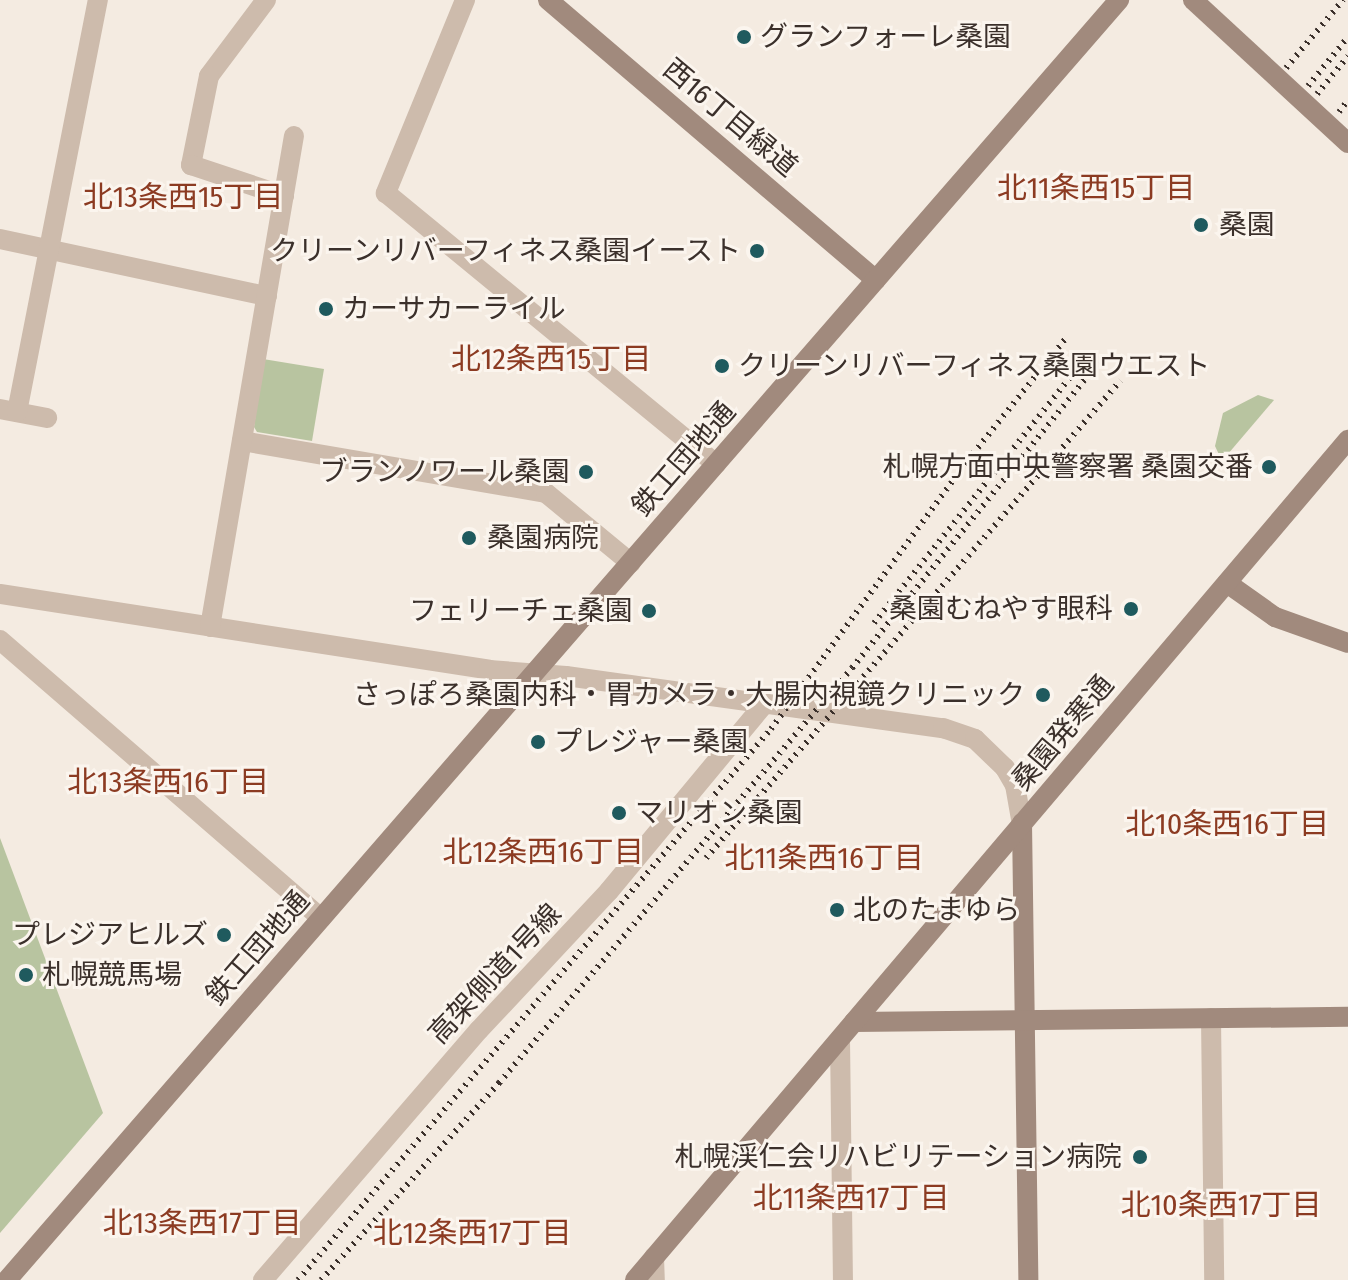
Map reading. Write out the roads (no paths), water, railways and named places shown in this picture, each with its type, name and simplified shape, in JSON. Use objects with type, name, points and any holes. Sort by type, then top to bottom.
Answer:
[{"type":"street","points":[[47,418],[8,410],[50,248],[98,0]]},
{"type":"street","points":[[266,0],[209,76],[191,165],[284,196]]},
{"type":"street","points":[[465,0],[386,193],[716,464]]},
{"type":"street","name":"西16丁目緑道","points":[[548,0],[876,280]]},
{"type":"street","name":"鉄工団地通","points":[[7,1280],[1119,0]]},
{"type":"street","points":[[1193,0],[1348,143]]},
{"type":"street","points":[[210,627],[294,136]]},
{"type":"street","points":[[0,239],[267,296]]},
{"type":"street","name":"桑園発寒通","points":[[1028,1280],[1022,823],[1348,440]]},
{"type":"street","points":[[242,441],[546,493],[631,563]]},
{"type":"street","points":[[1227,583],[1275,617],[1348,643]]},
{"type":"street","points":[[0,594],[210,627],[960,732],[1005,768],[1015,785],[1022,823],[635,1280]]},
{"type":"street","points":[[0,640],[321,918]]},
{"type":"street","name":"高架側道1号線","points":[[263,1280],[479,1030],[609,891],[764,704]]},
{"type":"street","points":[[854,1022],[1348,1017]]},
{"type":"street","points":[[1211,1018],[1214,1280]]},
{"type":"street","points":[[840,1039],[843,1280]]},
{"type":"street","points":[[654,1257],[655,1280]]},
{"type":"railway","points":[[1286,68],[1343,0]]},
{"type":"railway","points":[[1308,86],[1348,37]]},
{"type":"railway","points":[[1317,94],[1348,56]]},
{"type":"railway","points":[[1339,112],[1348,100]]},
{"type":"railway","points":[[298,1280],[771,729],[968,460],[1067,337]]},
{"type":"railway","points":[[874,623],[1088,355]]},
{"type":"railway","points":[[321,1280],[499,1083],[852,668],[1098,363]]},
{"type":"railway","points":[[706,858],[1120,381]]},
{"type":"place","name":"グランフォーレ桑園","points":[[744,37]]},
{"type":"place","name":"桑園","points":[[1201,225]]},
{"type":"place","name":"クリーンリバーフィネス桑園イースト","points":[[757,251]]},
{"type":"place","name":"カーサカーライル","points":[[326,309]]},
{"type":"place","name":"クリーンリバーフィネス桑園ウエスト","points":[[722,366]]},
{"type":"place","name":"札幌方面中央警察署 桑園交番","points":[[1269,467]]},
{"type":"place","name":"ブランノワール桑園","points":[[586,472]]},
{"type":"place","name":"桑園病院","points":[[469,538]]},
{"type":"place","name":"桑園むねやす眼科","points":[[1131,609]]},
{"type":"place","name":"フェリーチェ桑園","points":[[649,611]]},
{"type":"place","name":"さっぽろ桑園内科・胃カメラ・大腸内視鏡クリニック","points":[[1043,695]]},
{"type":"place","name":"プレジャー桑園","points":[[538,742]]},
{"type":"place","name":"マリオン桑園","points":[[619,813]]},
{"type":"place","name":"北のたまゆら","points":[[837,910]]},
{"type":"place","name":"プレジアヒルズ","points":[[224,935]]},
{"type":"place","name":"札幌競馬場","points":[[26,975]]},
{"type":"place","name":"札幌渓仁会リハビリテーション病院","points":[[1140,1157]]},
{"type":"district","name":"北11条西15丁目","points":[[1096,188]]},
{"type":"district","name":"北13条西15丁目","points":[[183,197]]},
{"type":"district","name":"北12条西15丁目","points":[[551,359]]},
{"type":"district","name":"北13条西16丁目","points":[[168,782]]},
{"type":"district","name":"北10条西16丁目","points":[[1227,824]]},
{"type":"district","name":"北12条西16丁目","points":[[543,852]]},
{"type":"district","name":"北11条西16丁目","points":[[824,858]]},
{"type":"district","name":"北11条西17丁目","points":[[851,1198]]},
{"type":"district","name":"北10条西17丁目","points":[[1221,1205]]},
{"type":"district","name":"北13条西17丁目","points":[[202,1223]]},
{"type":"district","name":"北12条西17丁目","points":[[472,1233]]}]
